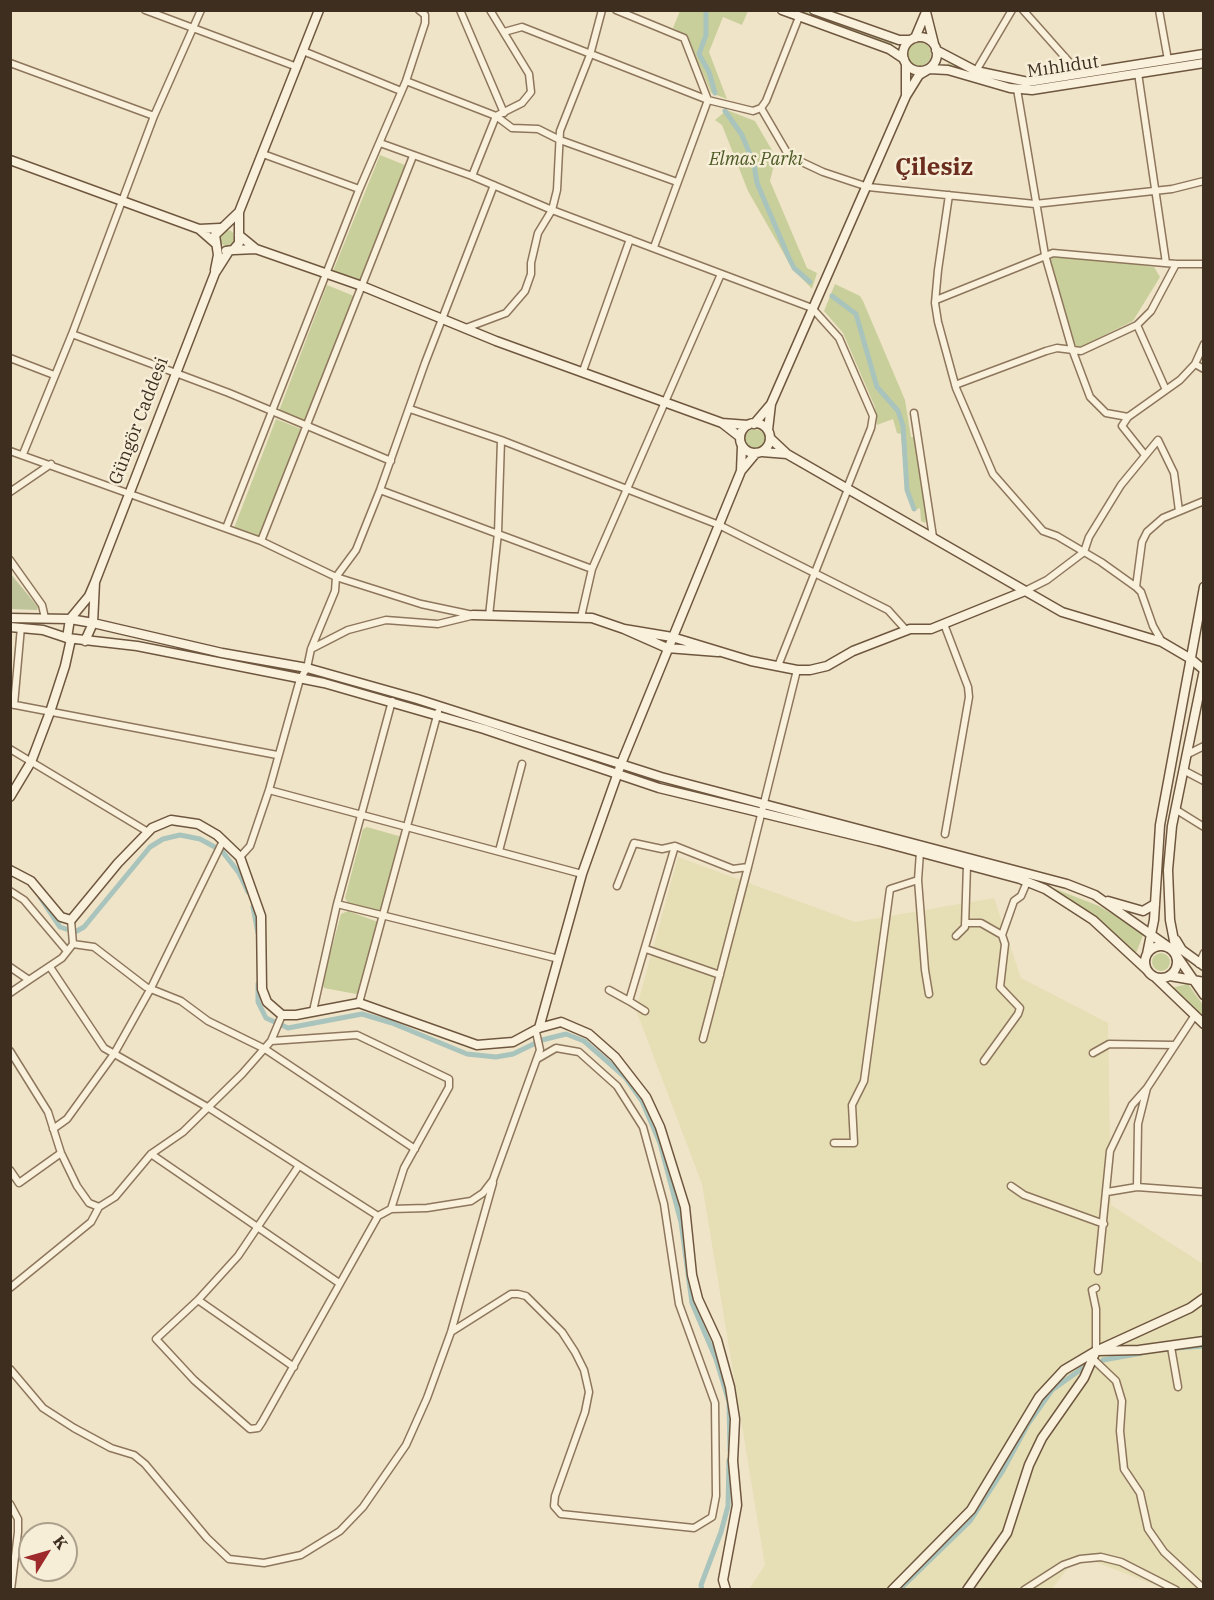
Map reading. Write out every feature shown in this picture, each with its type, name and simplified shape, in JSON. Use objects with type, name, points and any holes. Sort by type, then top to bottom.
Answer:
[{"type":"main road","points":[[215,273],[231,250],[239,243],[239,212],[319,10]]},
{"type":"main road","points":[[782,10],[889,49],[915,70],[929,69]]},
{"type":"main road","points":[[814,10],[829,13],[899,40],[925,38],[935,47]]},
{"type":"main road","points":[[906,96],[904,49],[912,39],[926,11]]},
{"type":"main road","points":[[538,1030],[547,1006],[582,874],[621,764],[667,648],[741,471],[768,445],[771,404],[906,96],[919,75],[929,69],[935,61],[935,47],[926,11]]},
{"type":"main road","name":"Mıhlıdut","points":[[935,47],[976,71],[1028,82],[1203,54]]},
{"type":"main road","name":"Mıhlıdut","points":[[929,69],[948,70],[1017,89],[1032,90],[1203,63]]},
{"type":"main road","points":[[10,160],[199,229],[216,244],[231,250],[256,249],[363,286],[466,328],[722,423],[761,425],[787,454],[1062,612],[1162,642],[1191,659],[1203,670],[1175,809],[1168,870],[1170,920],[1177,956],[1177,967],[1170,976]]},
{"type":"main road","points":[[215,273],[215,235],[239,212]]},
{"type":"main road","points":[[199,229],[223,227],[238,233],[256,249]]},
{"type":"main road","name":"Güngör Caddesi","points":[[95,582],[215,273]]},
{"type":"main road","points":[[741,471],[742,430],[771,404]]},
{"type":"main road","points":[[722,423],[748,452],[787,454]]},
{"type":"main road","points":[[10,797],[31,762],[50,712],[65,666],[70,619],[89,596],[95,582]]},
{"type":"main road","points":[[85,641],[93,623],[95,582]]},
{"type":"main road","points":[[1147,970],[1147,954],[1155,904],[1160,825],[1203,587]]},
{"type":"main road","points":[[624,629],[672,637],[718,652],[797,670],[827,666],[853,651],[906,630],[931,629],[1025,591]]},
{"type":"main road","points":[[473,615],[592,618],[667,648],[718,652]]},
{"type":"main road","points":[[10,618],[70,619],[222,653],[307,668],[621,764],[1026,872],[1135,910],[1143,911],[1155,904]]},
{"type":"main road","points":[[10,627],[44,630],[69,639],[137,646],[439,710],[659,788],[920,852],[1027,882],[1045,889],[1093,920],[1203,1024]]},
{"type":"main road","points":[[10,870],[31,880],[72,928],[148,832],[171,820],[198,824],[223,841],[240,857],[261,916],[262,989],[267,1002],[281,1018],[359,1003],[477,1045],[513,1042],[561,1022]]},
{"type":"main road","points":[[1095,895],[1170,948],[1203,995]]},
{"type":"main road","points":[[1170,920],[1177,942],[1201,965]]},
{"type":"main road","points":[[1147,954],[1154,947],[1170,948]]},
{"type":"main road","points":[[1155,977],[1170,976],[1203,982]]},
{"type":"main road","points":[[547,1006],[561,1022],[589,1034],[615,1057],[646,1097],[660,1127],[685,1206],[692,1275],[698,1299],[717,1340],[730,1387],[735,1419],[733,1461],[737,1505],[723,1580],[726,1590]]},
{"type":"main road","points":[[892,1590],[971,1510],[1039,1396],[1064,1370],[1190,1308],[1203,1298]]},
{"type":"main road","points":[[1095,1355],[1203,1341]]},
{"type":"main road","points":[[967,1590],[1007,1533],[1029,1465],[1042,1438],[1084,1378],[1095,1355]]},
{"type":"main road","points":[[715,1588],[723,1580]]},
{"type":"street","points":[[145,10],[297,67]]},
{"type":"street","points":[[23,454],[72,334],[95,266],[123,200],[153,116],[201,10]]},
{"type":"street","points":[[226,528],[359,189],[406,81],[425,23],[424,15],[419,10]]},
{"type":"street","points":[[460,10],[504,113]]},
{"type":"street","points":[[472,176],[496,116],[529,96],[532,84],[490,10]]},
{"type":"street","points":[[466,328],[506,313],[519,300],[531,274],[531,263],[538,233],[552,210],[560,170],[560,131],[590,55],[602,10]]},
{"type":"street","points":[[616,10],[684,38],[708,100],[654,247]]},
{"type":"street","points":[[976,71],[1012,10]]},
{"type":"street","points":[[1023,10],[1079,73]]},
{"type":"street","points":[[1159,10],[1168,60]]},
{"type":"street","points":[[504,32],[522,27],[708,100],[732,108],[753,111],[761,108],[766,100],[799,17]]},
{"type":"street","points":[[303,51],[401,91]]},
{"type":"street","points":[[1063,75],[1065,57]]},
{"type":"street","points":[[10,63],[153,116]]},
{"type":"street","points":[[1138,73],[1166,263]]},
{"type":"street","points":[[406,81],[496,116],[512,128],[538,129],[560,140],[677,182]]},
{"type":"street","points":[[1017,89],[1045,255],[1072,349],[1090,397],[1106,413],[1128,417]]},
{"type":"street","points":[[761,108],[789,156],[823,172],[868,187],[1035,204],[1156,191],[1203,182]]},
{"type":"street","points":[[380,143],[472,176],[552,210],[812,309],[839,338],[873,416],[871,428],[816,575],[778,666]]},
{"type":"street","points":[[263,154],[359,189]]},
{"type":"street","points":[[261,541],[413,156]]},
{"type":"street","points":[[240,857],[250,846],[269,790],[300,679],[307,668],[311,649],[334,591],[336,577],[356,550],[494,185]]},
{"type":"street","points":[[949,195],[936,300],[938,322],[955,385],[993,474],[1009,495],[1043,531],[1084,552],[1136,587],[1141,592],[1153,626],[1162,642]]},
{"type":"street","points":[[583,371],[630,239]]},
{"type":"street","points":[[936,300],[1053,253],[1176,264],[1203,264]]},
{"type":"street","points":[[955,385],[1057,348],[1081,351],[1137,325],[1151,311],[1176,264]]},
{"type":"street","points":[[581,617],[592,569],[722,274]]},
{"type":"street","points":[[1137,325],[1166,390]]},
{"type":"street","points":[[72,334],[308,425],[391,461]]},
{"type":"street","points":[[1145,455],[1122,426],[1128,417],[1166,390],[1195,364],[1203,344]]},
{"type":"street","points":[[10,358],[54,375]]},
{"type":"street","points":[[1195,364],[1203,369]]},
{"type":"street","points":[[410,409],[627,487],[719,525],[888,610],[906,630]]},
{"type":"street","points":[[914,413],[933,537]]},
{"type":"street","points":[[489,616],[498,533],[501,440]]},
{"type":"street","points":[[1025,591],[1047,580],[1084,552],[1098,522],[1158,440],[1174,473],[1179,511]]},
{"type":"street","points":[[10,451],[261,541],[336,577],[421,604],[473,615]]},
{"type":"street","points":[[10,492],[51,464]]},
{"type":"street","points":[[380,490],[592,569]]},
{"type":"street","points":[[1136,587],[1142,542],[1147,532],[1163,518],[1203,501]]},
{"type":"street","points":[[10,560],[42,605],[45,618]]},
{"type":"street","points":[[311,649],[348,630],[386,620],[438,624],[473,615]]},
{"type":"street","points":[[944,624],[968,687],[969,697],[945,834]]},
{"type":"street","points":[[21,627],[12,705],[277,755]]},
{"type":"street","points":[[703,1039],[765,804],[797,670]]},
{"type":"street","points":[[313,1011],[337,904],[392,701]]},
{"type":"street","points":[[359,1003],[439,710]]},
{"type":"street","points":[[1186,755],[1203,746]]},
{"type":"street","points":[[10,749],[148,832]]},
{"type":"street","points":[[499,851],[522,764]]},
{"type":"street","points":[[1183,770],[1203,781]]},
{"type":"street","points":[[269,790],[582,874]]},
{"type":"street","points":[[1175,809],[1203,827]]},
{"type":"street","points":[[53,1129],[67,1119],[114,1054],[151,988],[223,841]]},
{"type":"street","points":[[616,886],[634,843],[660,849],[675,846],[733,869],[748,867]]},
{"type":"street","points":[[629,1001],[675,846]]},
{"type":"street","points":[[920,852],[918,880],[929,994]]},
{"type":"street","points":[[956,936],[965,923],[967,865]]},
{"type":"street","points":[[834,1143],[854,1143],[852,1105],[864,1081],[890,889],[918,880]]},
{"type":"street","points":[[984,1061],[1020,1008],[1000,987],[1005,944],[1002,935],[1014,901],[1021,896],[1027,882]]},
{"type":"street","points":[[10,891],[24,900],[67,951]]},
{"type":"street","points":[[337,904],[559,959]]},
{"type":"street","points":[[965,923],[981,923],[1002,935]]},
{"type":"street","points":[[10,993],[50,967],[67,951],[72,944],[72,928]]},
{"type":"street","points":[[72,944],[94,947],[151,988],[181,1000],[208,1021],[265,1049],[415,1149]]},
{"type":"street","points":[[646,949],[720,975]]},
{"type":"street","points":[[1201,965],[1203,953]]},
{"type":"street","points":[[10,967],[29,980]]},
{"type":"street","points":[[50,967],[104,1048],[209,1108],[378,1216]]},
{"type":"street","points":[[609,990],[645,1011]]},
{"type":"street","points":[[1098,1271],[1110,1151],[1132,1105],[1147,1088],[1195,1015]]},
{"type":"street","points":[[10,1288],[91,1222],[99,1207],[115,1197],[152,1155],[209,1108],[265,1049],[281,1018]]},
{"type":"street","points":[[10,1369],[43,1407],[74,1428],[111,1448],[134,1455],[145,1464],[220,1552],[238,1561],[264,1563],[301,1555],[317,1547],[340,1531],[363,1507],[406,1444],[427,1398],[451,1332],[493,1180],[540,1050],[538,1030]]},
{"type":"street","points":[[271,1041],[357,1035],[449,1078],[449,1087],[404,1168],[391,1209]]},
{"type":"street","points":[[1093,1053],[1109,1044],[1174,1045]]},
{"type":"street","points":[[451,1332],[511,1294],[518,1294],[526,1296],[562,1332],[575,1352],[584,1370],[589,1392],[585,1412],[555,1496],[555,1506],[561,1514],[642,1525],[694,1528],[712,1517],[716,1496],[715,1403],[679,1304],[663,1204],[643,1127],[617,1086],[579,1052],[556,1048],[537,1059]]},
{"type":"street","points":[[10,1051],[48,1113],[61,1153],[77,1186],[89,1203],[99,1207]]},
{"type":"street","points":[[1137,1187],[1138,1124],[1147,1088]]},
{"type":"street","points":[[10,1170],[20,1184],[61,1153]]},
{"type":"street","points":[[152,1155],[339,1283]]},
{"type":"street","points":[[298,1167],[238,1256],[198,1300],[156,1339],[194,1380],[250,1429],[258,1428],[378,1216],[391,1209],[427,1208],[471,1201],[483,1193],[493,1180]]},
{"type":"street","points":[[1011,1186],[1023,1195],[1104,1224]]},
{"type":"street","points":[[1107,1192],[1137,1187],[1203,1192]]},
{"type":"street","points":[[1096,1288],[1092,1290],[1096,1309],[1095,1355],[1116,1381],[1122,1401],[1120,1431],[1124,1469],[1140,1493],[1148,1529],[1164,1552],[1203,1589]]},
{"type":"street","points":[[198,1300],[294,1366]]},
{"type":"street","points":[[1170,1347],[1178,1387]]},
{"type":"street","points":[[10,1504],[18,1519],[11,1590]]},
{"type":"street","points":[[1024,1590],[1033,1587],[1063,1565],[1080,1559],[1101,1557],[1121,1562],[1176,1590]]},
{"type":"shaded area","points":[[678,857],[855,922],[994,898],[1021,978],[1108,1023],[1111,1205],[1203,1264],[1203,1589],[1165,1589],[1078,1555],[1052,1589],[749,1589],[765,1565],[702,1184],[636,1010]]},
{"type":"green space","points":[[680,11],[748,11],[742,25],[723,17],[709,52],[727,99],[711,93],[689,41],[685,35],[673,28]]},
{"type":"green space","points":[[795,11],[804,11],[893,42],[892,46]]},
{"type":"green space","points":[[919,42],[927,46],[931,54],[927,62],[919,66],[911,62],[907,54],[911,46]]},
{"type":"green space","points":[[1204,57],[1203,60],[1035,87],[1011,86],[947,66],[948,63],[1004,82],[1024,84]]},
{"type":"green space","name":"Elmas Parkı","points":[[727,110],[755,121],[776,157],[770,181],[807,268],[817,273],[812,289],[792,268],[748,191],[722,125],[715,120]]},
{"type":"green space","points":[[380,155],[405,165],[360,281],[333,271]]},
{"type":"green space","points":[[227,230],[235,238],[227,246],[219,238]]},
{"type":"green space","points":[[1071,256],[1154,267],[1160,277],[1133,321],[1076,347],[1049,259]]},
{"type":"green space","points":[[835,284],[860,296],[905,400],[911,437],[916,437],[928,518],[925,523],[921,521],[920,508],[913,511],[906,491],[901,434],[897,433],[893,419],[877,425],[875,407],[843,333],[824,311]]},
{"type":"green space","points":[[327,285],[354,296],[305,421],[279,411]]},
{"type":"green space","points":[[276,419],[301,429],[259,537],[234,528]]},
{"type":"green space","points":[[755,429],[762,432],[765,439],[762,446],[755,449],[748,446],[745,439],[748,432]]},
{"type":"green space","points":[[10,573],[38,607],[37,610],[11,609]]},
{"type":"green space","points":[[367,827],[402,837],[379,913],[348,903],[345,898],[363,829]]},
{"type":"green space","points":[[1035,881],[1099,906],[1144,933],[1136,953],[1095,915]]},
{"type":"green space","points":[[348,911],[378,922],[359,993],[356,994],[324,988],[322,984],[341,914]]},
{"type":"green space","points":[[1161,953],[1167,956],[1170,962],[1167,968],[1161,971],[1155,968],[1152,962],[1155,956]]},
{"type":"green space","points":[[1188,984],[1203,1005],[1203,1022],[1171,988]]},
{"type":"waterway","points":[[706,10],[706,35],[699,54],[709,72],[715,93]]},
{"type":"waterway","points":[[725,111],[742,135],[754,164],[757,183],[789,258],[794,268],[810,282]]},
{"type":"waterway","points":[[832,296],[856,314],[877,387],[898,411],[903,426],[907,490],[914,509]]},
{"type":"waterway","points":[[40,897],[60,927],[75,932],[84,927],[150,847],[163,839],[180,835],[200,839],[222,851],[239,873],[248,892]]},
{"type":"waterway","points":[[253,907],[258,933]]},
{"type":"waterway","points":[[258,984],[258,1002],[266,1018],[288,1028],[362,1014],[392,1023],[467,1054],[496,1057],[513,1054],[542,1040],[566,1034],[584,1041],[625,1077],[642,1101],[660,1143],[681,1222],[692,1303],[716,1359],[729,1402],[730,1451]]},
{"type":"waterway","points":[[1176,1348],[1204,1346]]},
{"type":"waterway","points":[[1103,1360],[1142,1353]]},
{"type":"waterway","points":[[899,1590],[970,1521],[1002,1472],[1028,1424],[1052,1390],[1087,1365]]},
{"type":"waterway","points":[[702,1590],[701,1585],[728,1506],[729,1460]]},
{"type":"district","name":"Çilesiz","points":[[934,168]]}]
